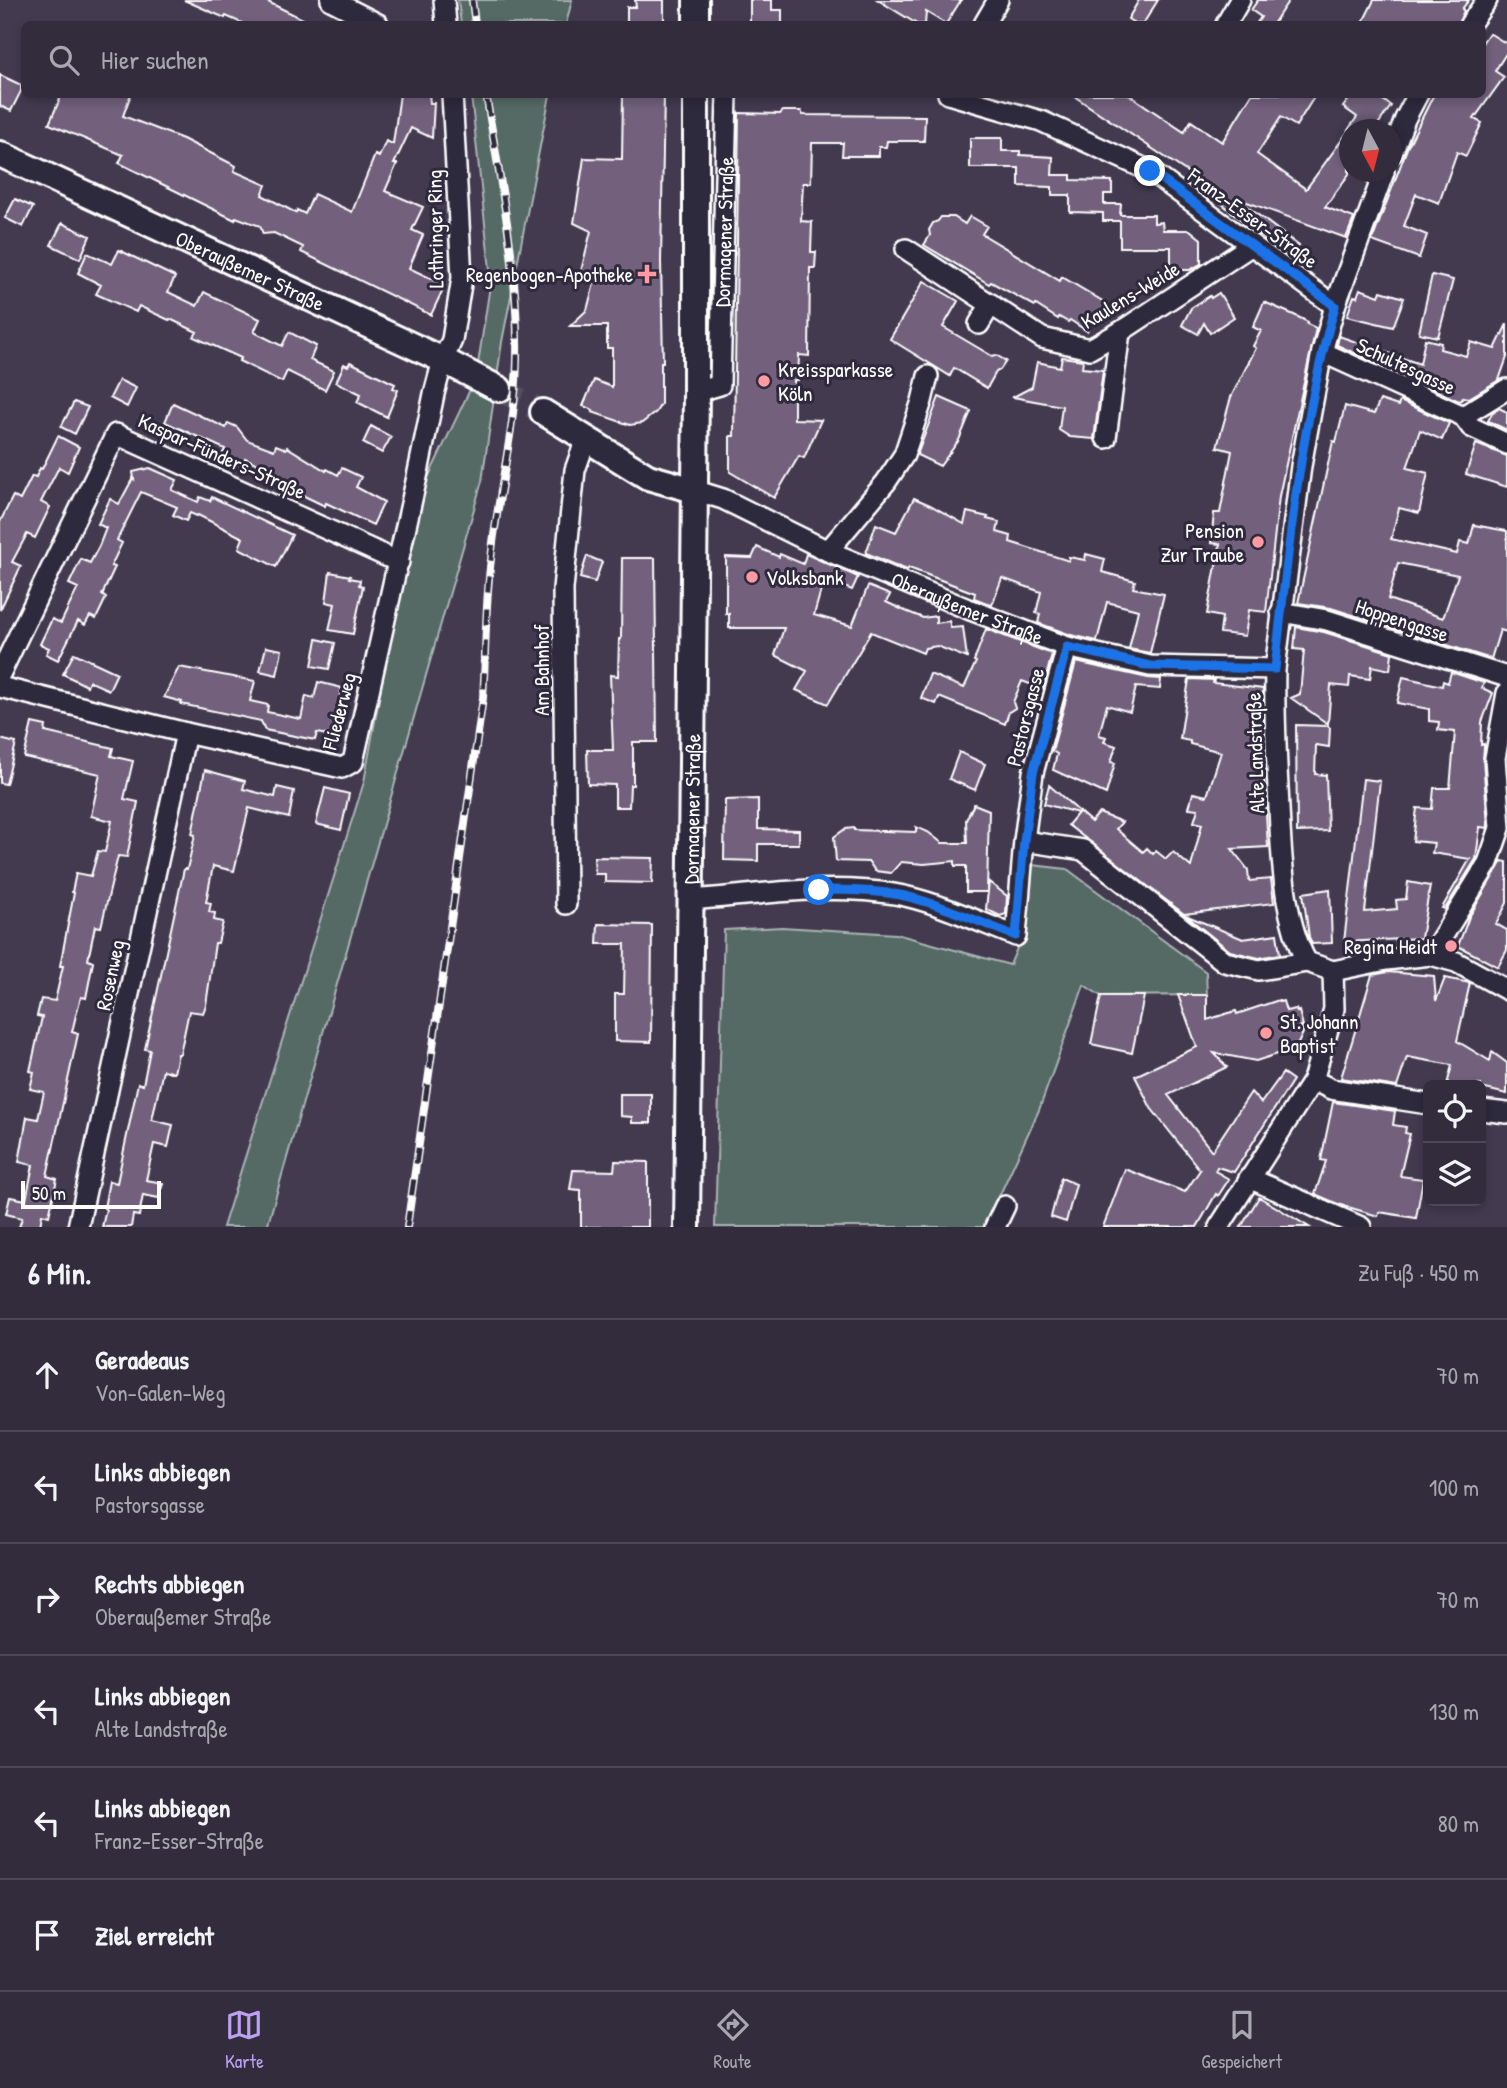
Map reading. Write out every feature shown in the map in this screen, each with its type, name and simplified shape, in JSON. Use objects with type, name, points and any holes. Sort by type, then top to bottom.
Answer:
[{"type":"main road","points":[[696,0],[696,21]]},
{"type":"main road","name":"Dormagener Straße","points":[[687,1227],[696,392],[696,98]]},
{"type":"main road","name":"Oberaußemer Straße","points":[[0,154],[443,360],[499,389]]},
{"type":"main road","name":"Oberaußemer Straße","points":[[543,412],[648,477],[694,490]]},
{"type":"street","points":[[331,0],[372,21]]},
{"type":"street","points":[[444,0],[446,21]]},
{"type":"street","points":[[986,21],[998,0]]},
{"type":"street","points":[[1232,21],[1240,0]]},
{"type":"street","points":[[1472,21],[1487,0]]},
{"type":"street","name":"Lothringer Ring","points":[[443,360],[452,340],[462,278],[452,98]]},
{"type":"street","name":"Dormagener Straße","points":[[696,392],[720,385],[727,98]]},
{"type":"street","name":"Franz-Esser-Straße","points":[[961,98],[1041,121],[1150,171],[1335,306]]},
{"type":"street","points":[[1402,126],[1416,98]]},
{"type":"street","name":"Alte Landstraße","points":[[1307,962],[1299,948],[1287,897],[1281,845],[1274,696],[1292,473],[1335,306],[1380,182]]},
{"type":"street","name":"Kaulens-Weide","points":[[906,249],[1042,338],[1090,349],[1252,245]]},
{"type":"street","points":[[979,324],[991,304]]},
{"type":"street","points":[[1106,438],[1120,332]]},
{"type":"street","name":"Schultesgasse","points":[[1322,352],[1463,416],[1507,388]]},
{"type":"street","name":"Fliederweg","points":[[0,688],[342,768],[353,762],[443,360]]},
{"type":"street","points":[[828,551],[886,482],[904,455],[929,376]]},
{"type":"street","points":[[1463,416],[1471,427],[1507,443]]},
{"type":"street","name":"Kaspar-Fünders-Straße","points":[[0,674],[116,434],[399,562]]},
{"type":"street","name":"Am Bahnhof","points":[[566,904],[563,589],[575,470],[586,439]]},
{"type":"street","name":"Oberaußemer Straße","points":[[694,490],[723,499],[828,551],[1067,647],[1150,666],[1275,669]]},
{"type":"street","name":"Hoppengasse","points":[[1281,612],[1327,620],[1507,677]]},
{"type":"street","name":"Pastorsgasse","points":[[690,900],[819,890],[869,891],[920,900],[1016,936],[1033,773],[1067,647]]},
{"type":"street","points":[[1431,955],[1488,863],[1500,828],[1495,758],[1507,693]]},
{"type":"street","name":"Rosenweg","points":[[78,1227],[186,733]]},
{"type":"street","points":[[1024,841],[1083,849],[1224,962],[1259,970],[1307,962],[1333,971],[1385,960],[1431,955],[1457,962],[1507,990]]},
{"type":"street","points":[[1219,1227],[1312,1080],[1334,1009],[1333,971]]},
{"type":"street","points":[[1312,1080],[1331,1089],[1423,1103]]},
{"type":"street","points":[[1486,1110],[1507,1112]]},
{"type":"street","points":[[1249,1178],[1361,1227]]},
{"type":"street","points":[[995,1227],[1005,1206]]},
{"type":"green space","points":[[458,0],[572,0],[567,21],[461,21]]},
{"type":"green space","points":[[471,98],[549,98],[502,342],[482,481],[267,1227],[223,1227],[364,782],[402,572],[426,482],[476,377],[491,279]]},
{"type":"green space","points":[[1032,865],[1067,869],[1206,972],[1207,995],[1101,996],[1084,985],[1039,1110],[985,1227],[715,1227],[724,930],[782,927],[896,934],[1010,965],[1023,934]]},
{"type":"building","points":[[184,0],[264,0],[307,21],[237,21],[226,16],[225,18]]},
{"type":"building","points":[[635,0],[664,0],[664,21],[627,21],[627,7],[636,7]]},
{"type":"building","points":[[750,0],[772,0],[772,10],[782,10],[782,21],[750,21]]},
{"type":"building","points":[[878,0],[961,0],[948,21],[941,21],[926,12],[925,21],[912,21]]},
{"type":"building","points":[[1139,0],[1158,0],[1145,21],[1128,19]]},
{"type":"building","points":[[1258,0],[1289,0],[1275,21],[1258,21],[1261,17],[1251,10]]},
{"type":"building","points":[[1374,0],[1469,0],[1462,9],[1464,11],[1459,21],[1364,21]]},
{"type":"building","points":[[1489,33],[1507,44],[1507,52],[1495,71],[1504,77],[1474,119],[1482,123],[1466,156],[1457,152],[1439,203],[1416,194],[1404,226],[1427,235],[1419,258],[1372,241],[1394,182],[1402,182],[1402,162],[1432,98],[1486,98],[1486,37]]},
{"type":"building","points":[[0,75],[21,85],[21,91],[11,111],[0,106]]},
{"type":"building","points":[[60,98],[130,98],[123,116],[183,139],[236,166],[234,171],[266,185],[262,195],[296,213],[297,210],[305,214],[314,194],[352,212],[375,155],[379,157],[386,141],[393,144],[399,98],[429,98],[430,103],[434,103],[432,138],[411,128],[385,191],[423,207],[412,230],[423,235],[409,268],[445,285],[431,315],[301,252],[303,247],[274,233],[263,234],[260,226],[236,217],[235,220],[119,163],[123,155],[49,124]]},
{"type":"building","points":[[623,98],[664,98],[661,404],[656,412],[642,423],[630,425],[592,412],[593,410],[583,406],[594,380],[612,387],[612,348],[607,348],[607,326],[570,326],[587,310],[595,280],[579,279],[591,231],[574,223],[584,158],[622,159]]},
{"type":"building","points":[[1077,98],[1134,98],[1184,132],[1191,121],[1222,142],[1250,98],[1314,98],[1296,126],[1281,117],[1257,154],[1306,189],[1339,144],[1339,182],[1343,182],[1325,207],[1354,218],[1346,238],[1236,198],[1299,246],[1291,257],[1197,183],[1199,180]]},
{"type":"building","points":[[1350,98],[1380,98],[1391,106],[1382,119],[1356,119],[1357,117],[1343,107]]},
{"type":"building","points":[[783,111],[801,111],[803,115],[925,116],[924,141],[887,141],[886,147],[879,147],[879,156],[842,156],[843,143],[812,143],[811,183],[803,183],[801,221],[812,222],[811,252],[816,252],[815,268],[810,268],[809,356],[799,355],[798,380],[794,380],[794,419],[821,420],[804,458],[799,456],[774,498],[730,472],[730,436],[734,436],[739,113],[780,114]]},
{"type":"building","points":[[970,138],[1002,138],[1002,151],[1020,151],[1020,155],[1053,157],[1052,175],[1071,175],[1071,180],[1112,181],[1112,194],[1104,194],[1104,204],[1121,204],[1120,215],[1154,215],[1154,223],[1162,222],[1163,230],[1190,230],[1201,239],[1201,264],[1190,270],[1171,270],[1171,247],[1120,247],[1120,221],[1103,221],[1103,213],[1070,212],[1070,195],[1052,195],[1052,187],[1019,186],[1019,168],[970,168]]},
{"type":"building","points":[[15,199],[33,207],[23,227],[5,218]]},
{"type":"building","points":[[970,216],[987,226],[982,234],[1060,281],[1062,277],[1111,306],[1101,322],[1094,318],[1087,331],[1070,320],[1068,322],[1059,317],[1058,319],[991,282],[989,284],[924,245],[933,223],[941,217],[954,217],[965,224]]},
{"type":"building","points":[[62,223],[90,236],[80,259],[51,245]]},
{"type":"building","points":[[119,250],[175,277],[168,292],[197,306],[204,292],[260,319],[254,332],[282,346],[289,332],[316,346],[310,360],[334,371],[325,390],[287,371],[282,382],[239,361],[241,358],[194,337],[197,332],[170,319],[139,306],[136,312],[96,294],[101,285],[78,273],[87,253],[112,264]]},
{"type":"building","points":[[1432,275],[1453,280],[1438,337],[1419,333]]},
{"type":"building","points":[[924,281],[958,301],[943,327],[992,356],[996,355],[1006,361],[987,388],[954,368],[950,376],[890,339]]},
{"type":"building","points":[[1360,289],[1379,296],[1381,291],[1404,298],[1393,327],[1347,316],[1354,296],[1357,297]]},
{"type":"building","points":[[1219,293],[1234,317],[1210,333],[1204,323],[1198,334],[1182,325],[1191,308]]},
{"type":"building","points":[[1264,302],[1316,328],[1279,496],[1266,612],[1249,610],[1245,636],[1220,633],[1222,617],[1207,614],[1220,544],[1211,543],[1214,513],[1220,513],[1232,451],[1217,447],[1231,397],[1256,348],[1253,346],[1261,331],[1253,327]]},
{"type":"building","points":[[1507,324],[1507,357],[1499,380],[1459,401],[1337,345],[1339,336],[1420,364],[1425,339],[1441,343],[1440,349],[1466,356],[1471,342],[1495,349]]},
{"type":"building","points":[[1062,357],[1083,360],[1082,368],[1103,370],[1094,439],[1070,437],[1059,430],[1062,406],[1013,397],[1032,387],[1037,362],[1060,367]]},
{"type":"building","points":[[350,362],[395,384],[393,388],[398,390],[387,417],[357,402],[361,394],[336,382],[344,364],[348,366]]},
{"type":"building","points":[[119,380],[136,388],[127,407],[110,398]]},
{"type":"building","points":[[939,397],[971,411],[959,440],[940,466],[917,455]]},
{"type":"building","points":[[1380,400],[1398,406],[1400,401],[1449,423],[1442,440],[1420,430],[1407,468],[1428,473],[1419,513],[1399,508],[1391,539],[1457,554],[1460,542],[1469,544],[1474,525],[1507,531],[1507,632],[1500,630],[1491,659],[1331,608],[1298,603],[1333,441],[1336,442],[1345,406],[1374,414]],"holes":[[[1398,563],[1458,575],[1443,618],[1388,599]]]},
{"type":"building","points":[[74,402],[88,407],[75,434],[61,427]]},
{"type":"building","points":[[173,403],[226,428],[228,423],[237,427],[247,440],[274,450],[276,445],[286,449],[287,447],[326,471],[327,469],[338,475],[342,468],[361,477],[356,487],[384,502],[373,525],[277,483],[280,475],[245,458],[242,466],[221,457],[225,449],[165,422]]},
{"type":"building","points":[[1499,408],[1507,412],[1507,430],[1488,421],[1492,413]]},
{"type":"building","points":[[371,426],[391,437],[382,453],[363,443]]},
{"type":"building","points":[[58,436],[79,447],[68,472],[59,467],[41,502],[50,507],[35,538],[27,534],[12,562],[21,566],[0,610],[0,522],[13,496],[20,500],[32,476],[36,477],[40,468],[42,469]]},
{"type":"building","points":[[1476,444],[1507,456],[1507,487],[1466,474]]},
{"type":"building","points":[[150,468],[177,480],[172,490],[198,502],[200,497],[210,501],[212,497],[292,535],[276,567],[239,548],[243,538],[198,515],[190,513],[186,521],[173,515],[177,507],[141,492],[117,540],[122,543],[111,566],[115,567],[102,595],[106,598],[96,619],[90,616],[85,625],[78,621],[58,660],[46,654],[49,648],[40,644],[52,619],[61,623],[78,588],[69,584],[81,559],[90,563],[99,546],[106,528],[98,524],[110,499],[119,504],[134,479],[133,472]]},
{"type":"building","points":[[914,498],[964,524],[967,512],[988,517],[987,519],[999,522],[997,532],[1011,536],[1010,542],[1069,561],[1069,557],[1085,560],[1086,554],[1105,559],[1102,572],[1135,581],[1133,588],[1164,594],[1150,653],[1129,649],[1138,610],[1107,602],[1097,641],[1038,623],[1040,614],[1036,613],[1041,592],[1002,578],[992,605],[974,598],[975,593],[866,553],[876,524],[896,532]]},
{"type":"building","points":[[757,547],[803,564],[806,554],[858,577],[852,590],[824,579],[814,615],[852,626],[868,586],[890,595],[886,602],[903,610],[923,618],[936,616],[936,623],[949,621],[951,628],[963,627],[967,658],[937,646],[925,648],[923,653],[871,632],[828,704],[796,690],[807,671],[775,655],[784,628],[729,628],[729,613],[726,614],[726,557],[752,558]]},
{"type":"building","points":[[587,556],[602,562],[595,582],[580,578]]},
{"type":"building","points":[[622,558],[655,558],[657,742],[633,742],[633,785],[630,785],[629,807],[615,807],[615,785],[588,784],[587,750],[613,750],[610,675],[618,676]]},
{"type":"building","points":[[330,572],[360,580],[359,585],[363,586],[353,634],[329,630],[335,604],[326,602]]},
{"type":"building","points":[[1296,627],[1324,632],[1392,653],[1390,670],[1372,666],[1370,679],[1350,676],[1349,687],[1331,685],[1328,724],[1291,698],[1300,694],[1304,650],[1294,649]]},
{"type":"building","points":[[986,629],[1052,654],[1043,689],[1022,681],[1013,702],[1015,708],[1009,712],[1005,724],[939,697],[936,704],[921,698],[930,674],[964,688],[976,662],[974,661]]},
{"type":"building","points":[[317,639],[335,643],[329,669],[312,666]]},
{"type":"building","points":[[266,647],[282,650],[277,675],[260,671]]},
{"type":"building","points":[[74,653],[117,673],[109,690],[89,681],[87,686],[63,674]]},
{"type":"building","points":[[1076,662],[1161,679],[1160,689],[1136,687],[1130,712],[1107,705],[1099,735],[1106,737],[1104,742],[1116,746],[1111,762],[1115,763],[1106,794],[1053,770],[1057,754],[1052,751]]},
{"type":"building","points":[[179,667],[255,681],[250,701],[268,705],[267,712],[301,719],[306,696],[314,698],[318,682],[342,688],[332,736],[317,733],[315,740],[265,730],[261,721],[181,704],[182,702],[164,697]]},
{"type":"building","points":[[1451,672],[1484,683],[1482,688],[1493,693],[1482,722],[1481,745],[1484,744],[1488,826],[1480,827],[1476,859],[1445,909],[1442,908],[1470,859],[1432,853],[1434,843],[1413,841],[1417,808],[1432,809],[1434,788],[1450,788],[1455,732],[1438,730],[1439,722],[1429,721],[1429,709],[1397,703],[1403,677],[1442,686],[1443,681],[1448,683]]},
{"type":"building","points":[[1189,679],[1214,680],[1213,683],[1263,689],[1268,847],[1232,849],[1248,870],[1249,881],[1271,879],[1274,903],[1184,914],[1068,825],[1078,813],[1044,804],[1049,785],[1091,822],[1099,813],[1122,822],[1116,829],[1143,852],[1147,848],[1153,854],[1156,851],[1166,859],[1173,852],[1191,867],[1202,824],[1194,822],[1198,809],[1189,808],[1193,793],[1207,796],[1221,752],[1180,739]]},
{"type":"building","points":[[32,723],[46,726],[45,732],[113,748],[111,756],[133,761],[124,799],[138,802],[127,857],[118,856],[101,927],[95,926],[88,960],[93,962],[86,998],[81,997],[72,1032],[78,1034],[47,1176],[57,1179],[49,1216],[42,1214],[40,1227],[19,1227],[22,1218],[6,1214],[10,1197],[26,1200],[33,1165],[19,1162],[27,1117],[38,1119],[44,1092],[30,1089],[34,1072],[30,1071],[42,1017],[37,1016],[41,999],[55,1001],[63,966],[60,966],[76,873],[91,876],[98,851],[105,852],[112,821],[91,816],[100,774],[24,757]]},
{"type":"building","points":[[1296,725],[1330,728],[1329,747],[1316,745],[1315,774],[1326,775],[1328,831],[1297,832]]},
{"type":"building","points":[[0,739],[16,743],[6,784],[0,783]]},
{"type":"building","points":[[959,752],[985,764],[975,790],[949,779]]},
{"type":"building","points":[[205,770],[245,781],[243,789],[275,797],[277,787],[294,791],[289,818],[249,808],[234,871],[213,866],[206,902],[211,903],[209,912],[215,913],[214,920],[223,922],[218,943],[215,943],[206,1005],[203,1013],[189,1011],[174,1073],[163,1070],[152,1120],[173,1125],[168,1147],[154,1144],[146,1180],[163,1183],[159,1198],[143,1195],[139,1216],[133,1215],[131,1227],[102,1227],[109,1181],[117,1183],[138,1083],[143,1085],[150,1050],[145,1049],[184,869],[187,869],[195,835],[192,834]]},
{"type":"building","points":[[1363,779],[1380,781],[1365,912],[1397,909],[1396,900],[1406,899],[1408,882],[1430,886],[1421,938],[1344,942]]},
{"type":"building","points":[[325,788],[349,794],[341,830],[316,824]]},
{"type":"building","points":[[758,799],[758,829],[799,830],[799,844],[758,844],[758,861],[724,860],[725,800]]},
{"type":"building","points":[[974,804],[989,810],[987,892],[966,892],[966,866],[955,866],[955,861],[924,864],[901,862],[891,873],[875,871],[869,862],[836,861],[834,837],[845,829],[916,832],[916,827],[942,843],[967,843],[966,820]]},
{"type":"building","points":[[594,857],[653,858],[652,883],[605,882],[605,874],[595,874]]},
{"type":"building","points":[[1502,861],[1507,862],[1507,903],[1496,924],[1507,930],[1507,950],[1498,967],[1458,946],[1469,917]]},
{"type":"building","points":[[989,882],[1007,896],[1006,914],[1000,916],[986,909]]},
{"type":"building","points":[[1330,889],[1332,943],[1312,944],[1303,893]]},
{"type":"building","points":[[1185,915],[1243,939],[1277,934],[1280,954],[1259,958],[1230,951]]},
{"type":"building","points":[[598,924],[652,925],[651,1042],[615,1041],[615,994],[624,994],[625,944],[597,944]]},
{"type":"building","points":[[1388,972],[1434,976],[1436,1001],[1445,978],[1470,983],[1457,1041],[1490,1061],[1492,1052],[1507,1063],[1507,1094],[1486,1089],[1486,1080],[1448,1080],[1452,1065],[1407,1057],[1397,1087],[1341,1078],[1372,975]]},
{"type":"building","points":[[1178,995],[1207,995],[1207,1020],[1236,1011],[1237,1014],[1279,1000],[1283,1001],[1286,1011],[1299,1011],[1303,1026],[1303,1033],[1296,1048],[1256,1061],[1214,1053],[1227,1067],[1168,1095],[1212,1151],[1251,1092],[1261,1103],[1283,1073],[1293,1080],[1234,1172],[1217,1167],[1215,1171],[1229,1179],[1218,1196],[1216,1194],[1197,1227],[1103,1227],[1125,1169],[1185,1192],[1200,1170],[1151,1108],[1135,1076],[1197,1047]]},
{"type":"building","points":[[1101,996],[1144,996],[1132,1053],[1091,1044]]},
{"type":"building","points":[[620,1094],[651,1094],[651,1123],[632,1123],[632,1117],[620,1116]]},
{"type":"building","points":[[1333,1102],[1395,1111],[1393,1125],[1406,1127],[1405,1133],[1410,1134],[1400,1176],[1423,1179],[1416,1218],[1379,1212],[1378,1216],[1315,1194],[1326,1161],[1321,1160]]},
{"type":"building","points":[[615,1161],[648,1162],[648,1227],[581,1227],[581,1190],[570,1189],[573,1170],[614,1171]]},
{"type":"building","points":[[1061,1178],[1076,1184],[1066,1222],[1051,1217]]},
{"type":"building","points":[[1259,1197],[1276,1207],[1309,1227],[1241,1227]]},
{"type":"tunnel","points":[[499,389],[543,412]]},
{"type":"railway","points":[[472,0],[475,21]]},
{"type":"railway","points":[[407,1227],[483,698],[489,576],[516,384],[517,326],[512,259],[487,98]]},
{"type":"place","name":"Regenbogen-Apotheke","points":[[647,274]]},
{"type":"place","name":"Kreissparkasse Köln","points":[[764,381]]},
{"type":"place","name":"Pension Zur Traube","points":[[1258,542]]},
{"type":"place","name":"Volksbank","points":[[752,577]]},
{"type":"place","name":"Regina Heidt","points":[[1451,946]]},
{"type":"place","name":"St. Johann Baptist","points":[[1266,1033]]},
{"type":"route","points":[[819,890],[896,894],[920,900],[1016,936],[1033,773],[1067,647],[1150,666],[1275,669],[1301,466],[1322,352],[1335,306],[1150,171]]}]
